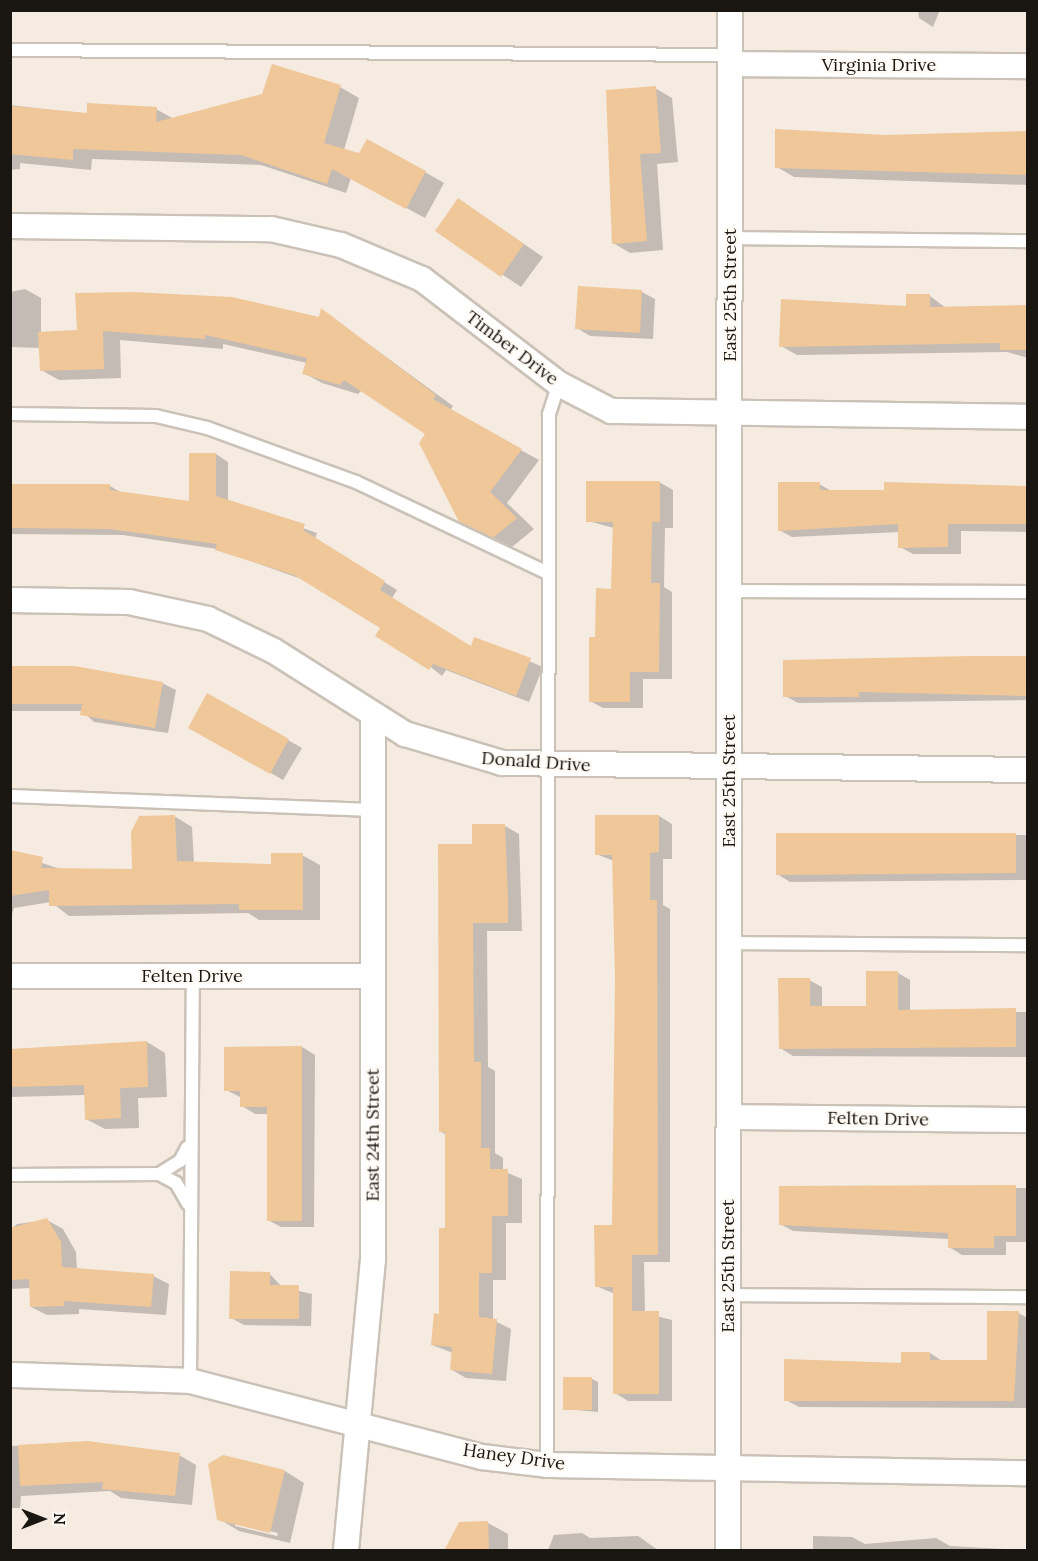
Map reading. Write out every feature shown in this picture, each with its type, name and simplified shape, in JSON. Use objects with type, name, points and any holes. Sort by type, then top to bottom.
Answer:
[{"type":"street","name":"East 25th Street","points":[[728,1551],[730,10]]},
{"type":"street","name":"Virginia Drive","points":[[730,59],[1028,66]]},
{"type":"street","name":"Timber Drive","points":[[10,226],[247,228],[318,238],[422,279],[559,384],[611,411],[729,415],[1028,417]]},
{"type":"street","name":"Donald Drive","points":[[10,600],[129,602],[208,619],[274,651],[374,718],[472,757],[550,766],[1028,770]]},
{"type":"street","name":"East 24th Street","points":[[346,1551],[374,1260],[374,718]]},
{"type":"street","name":"Felten Drive","points":[[10,976],[374,976]]},
{"type":"street","name":"Felten Drive","points":[[729,1117],[1028,1120]]},
{"type":"street","name":"Haney Drive","points":[[10,1375],[190,1381],[357,1422],[482,1456],[547,1465],[728,1470],[1028,1473]]},
{"type":"lane","points":[[10,50],[730,59]]},
{"type":"lane","points":[[730,238],[1028,241]]},
{"type":"lane","points":[[547,1465],[549,414],[559,384]]},
{"type":"lane","points":[[10,414],[146,415],[207,428],[356,482],[548,573]]},
{"type":"lane","points":[[729,591],[1028,592]]},
{"type":"lane","points":[[10,796],[374,810]]},
{"type":"lane","points":[[729,943],[1028,945]]},
{"type":"lane","points":[[190,1381],[193,976]]},
{"type":"lane","points":[[159,1174],[185,1155],[191,1129]]},
{"type":"lane","points":[[10,1175],[159,1174],[180,1188],[191,1216]]},
{"type":"lane","points":[[728,1295],[1028,1297]]},
{"type":"building","points":[[272,64],[341,85],[324,143],[359,153],[367,139],[426,171],[406,209],[332,169],[327,184],[241,155],[73,149],[73,160],[10,154],[12,106],[87,113],[87,103],[157,107],[156,122],[262,94]]},
{"type":"building","points":[[656,86],[661,153],[640,154],[647,241],[612,244],[606,90]]},
{"type":"building","points":[[775,129],[885,135],[1028,131],[1028,175],[775,168]]},
{"type":"building","points":[[458,198],[524,244],[501,277],[435,231]]},
{"type":"building","points":[[578,286],[642,290],[640,333],[575,329]]},
{"type":"building","points":[[132,292],[232,297],[319,317],[321,308],[436,395],[433,399],[522,449],[490,492],[517,518],[493,538],[459,522],[419,443],[425,434],[344,380],[340,385],[302,374],[307,358],[205,335],[205,339],[103,331],[104,369],[40,371],[38,332],[77,330],[75,293]]},
{"type":"building","points":[[906,294],[930,294],[930,307],[1028,305],[1028,350],[1000,350],[1000,343],[779,347],[781,299],[906,306]]},
{"type":"building","points":[[189,453],[216,453],[216,496],[305,524],[303,530],[385,581],[380,590],[471,646],[474,637],[531,658],[516,696],[433,664],[429,670],[375,636],[380,628],[294,575],[215,550],[217,544],[109,529],[10,528],[10,484],[110,484],[110,490],[189,501]]},
{"type":"building","points":[[586,481],[660,481],[660,522],[652,522],[651,583],[660,583],[659,672],[630,672],[630,702],[589,702],[589,637],[595,637],[596,588],[611,589],[613,522],[586,522]]},
{"type":"building","points":[[778,482],[820,482],[820,490],[884,490],[884,482],[1028,486],[1028,524],[948,524],[948,547],[898,548],[898,524],[778,531]]},
{"type":"building","points":[[1028,656],[1028,696],[859,692],[859,697],[783,697],[783,660]]},
{"type":"building","points":[[10,666],[75,666],[163,682],[155,728],[80,715],[82,704],[10,704]]},
{"type":"building","points":[[207,693],[289,739],[270,774],[188,728]]},
{"type":"building","points":[[175,815],[177,861],[271,864],[271,853],[303,853],[303,910],[239,910],[239,904],[49,906],[49,890],[10,896],[10,850],[43,857],[41,868],[132,869],[131,832],[139,816]]},
{"type":"building","points":[[595,815],[659,815],[659,852],[650,853],[650,900],[657,900],[658,1255],[632,1255],[632,1311],[659,1311],[659,1394],[613,1394],[613,1287],[595,1287],[594,1225],[612,1225],[615,979],[612,855],[595,855]]},
{"type":"building","points":[[472,824],[505,824],[508,898],[508,923],[473,923],[474,1062],[481,1062],[481,1148],[490,1148],[490,1169],[508,1169],[508,1216],[492,1216],[492,1273],[479,1273],[479,1317],[497,1319],[492,1374],[450,1370],[452,1347],[431,1345],[434,1313],[439,1314],[439,1228],[445,1228],[445,1132],[439,1132],[438,844],[472,844]]},
{"type":"building","points":[[776,833],[1016,833],[1016,873],[776,875]]},
{"type":"building","points":[[866,971],[898,971],[898,1010],[1016,1008],[1016,1047],[779,1049],[778,978],[810,978],[810,1006],[866,1006]]},
{"type":"building","points":[[147,1041],[148,1087],[120,1088],[121,1118],[85,1120],[84,1085],[10,1087],[10,1049]]},
{"type":"building","points":[[302,1046],[302,1221],[267,1221],[267,1107],[240,1107],[240,1091],[224,1091],[224,1047]]},
{"type":"building","points":[[1016,1185],[1016,1236],[994,1236],[994,1248],[948,1248],[948,1233],[779,1225],[779,1186]]},
{"type":"building","points":[[47,1218],[61,1242],[62,1267],[154,1274],[151,1307],[64,1301],[64,1306],[30,1307],[29,1279],[10,1280],[10,1228]]},
{"type":"building","points":[[230,1271],[270,1272],[270,1285],[299,1285],[299,1319],[229,1319]]},
{"type":"building","points":[[987,1311],[1019,1311],[1014,1401],[784,1401],[784,1359],[901,1363],[901,1352],[930,1352],[930,1360],[987,1360]]},
{"type":"building","points":[[563,1377],[592,1377],[592,1410],[563,1410]]},
{"type":"building","points":[[88,1441],[180,1453],[175,1496],[102,1489],[103,1482],[20,1486],[18,1445]]},
{"type":"building","points":[[223,1455],[285,1470],[270,1533],[217,1520],[208,1464]]},
{"type":"building","points":[[488,1521],[489,1551],[444,1551],[459,1522]]}]
